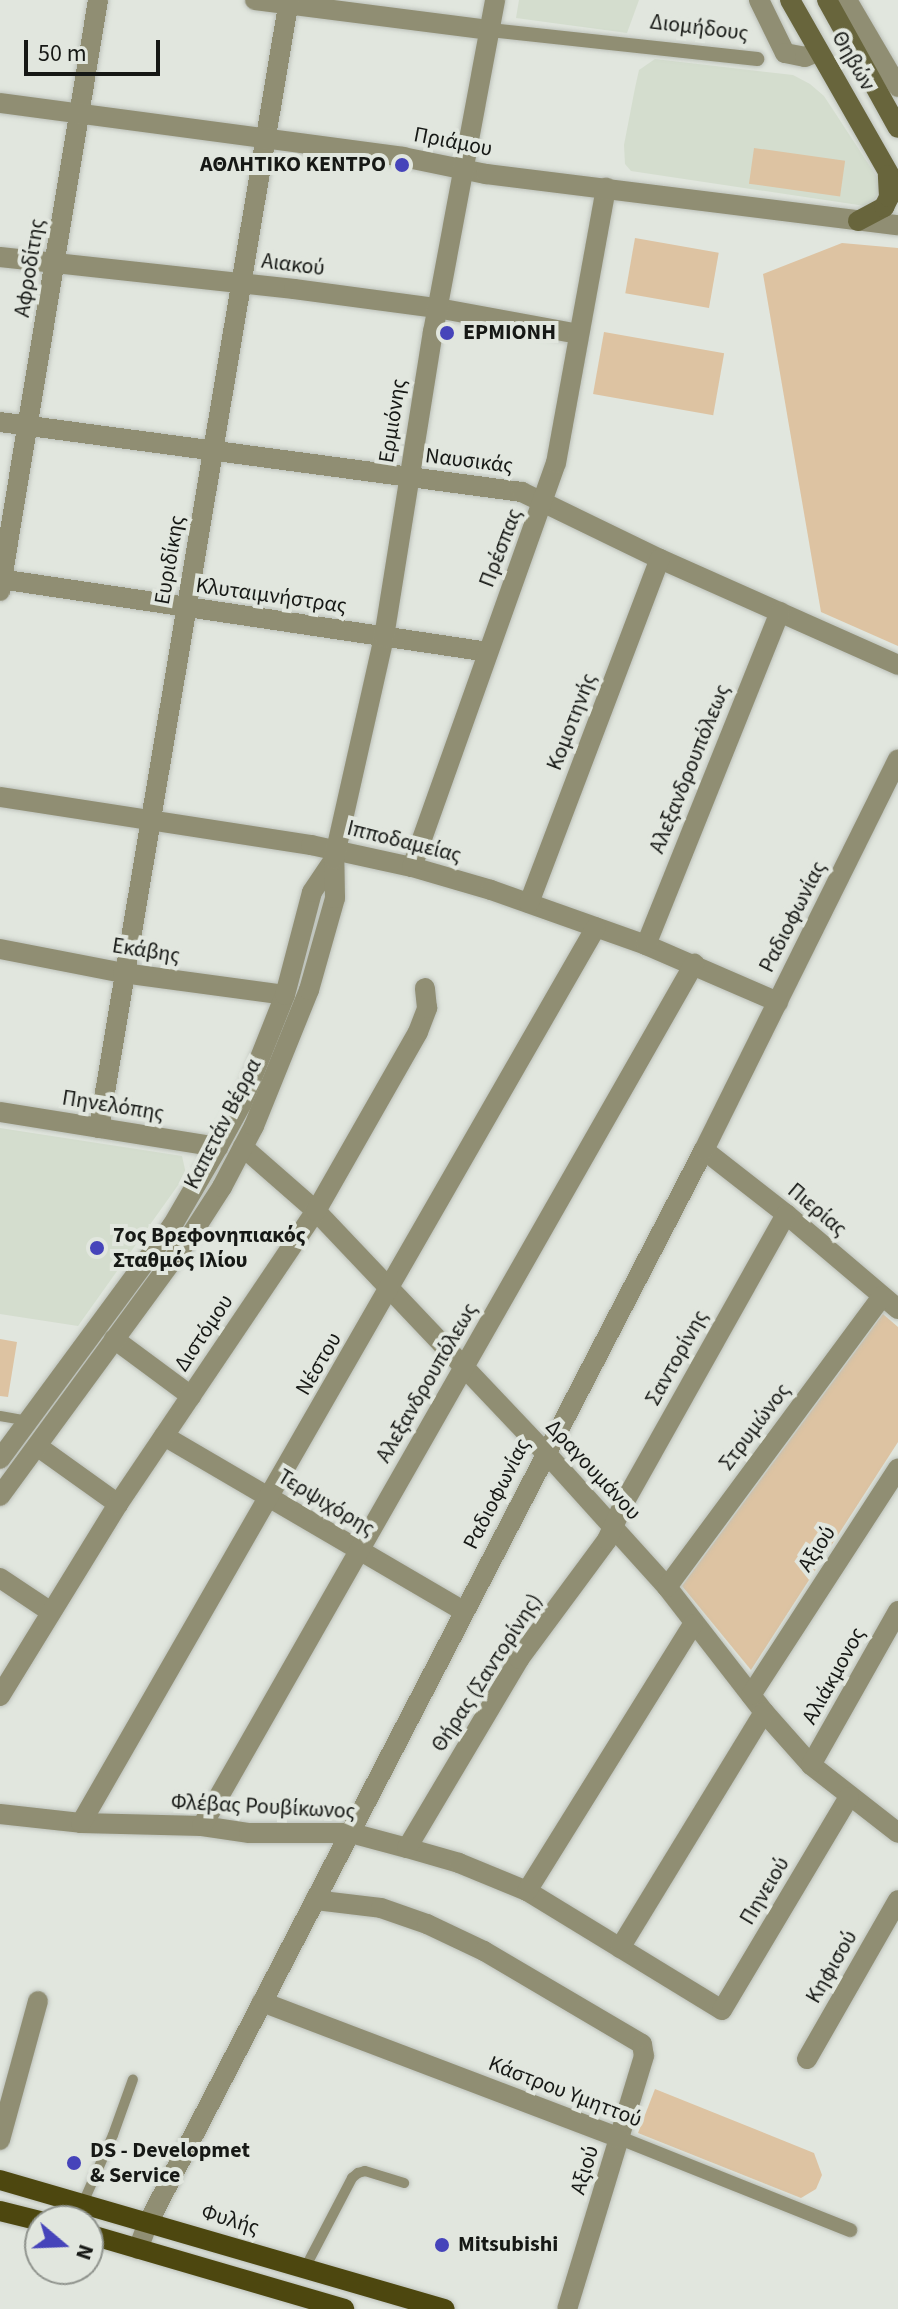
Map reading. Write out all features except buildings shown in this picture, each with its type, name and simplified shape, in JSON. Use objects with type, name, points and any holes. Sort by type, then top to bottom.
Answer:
[{"type":"main road","name":"Θηβών","points":[[790,0],[898,189]]},
{"type":"main road","name":"Θηβών","points":[[827,0],[849,8],[898,128]]},
{"type":"main road","points":[[858,221],[884,207],[889,189],[885,163]]},
{"type":"main road","name":"Φυλής","points":[[0,2180],[445,2309]]},
{"type":"main road","points":[[0,2211],[24,2217]]},
{"type":"main road","points":[[104,2239],[344,2309]]},
{"type":"street","name":"Αφροδίτης","points":[[1,583],[98,0]]},
{"type":"street","name":"Διομήδους","points":[[255,0],[757,59]]},
{"type":"street","name":"Ερμιόνης","points":[[335,854],[384,637],[437,308],[495,0]]},
{"type":"street","points":[[759,0],[785,53],[805,57],[819,51]]},
{"type":"street","name":"Ευριδίκης","points":[[99,1128],[289,2]]},
{"type":"street","points":[[849,8],[898,87]]},
{"type":"street","name":"Πριάμου","points":[[0,103],[898,225]]},
{"type":"street","name":"Πρέσπας","points":[[412,867],[556,463],[606,187]]},
{"type":"street","name":"Αιακού","points":[[0,257],[437,308],[578,334]]},
{"type":"street","name":"Ναυσικάς","points":[[0,422],[522,492],[660,559],[898,665]]},
{"type":"street","name":"Κομοτηνής","points":[[529,903],[660,559]]},
{"type":"street","name":"Κλυταιμνήστρας","points":[[1,583],[488,652]]},
{"type":"street","name":"Αλεξανδρουπόλεως","points":[[646,945],[780,612]]},
{"type":"street","name":"Ραδιοφωνίας","points":[[138,2249],[149,2221],[704,1150],[898,760]]},
{"type":"street","name":"Ιπποδαμείας","points":[[0,797],[412,867],[529,903],[646,945],[778,1002]]},
{"type":"street","name":"Καπετάν Βέρρα","points":[[1,1456],[172,1226],[218,1147],[262,1055],[285,995],[312,892],[335,854]]},
{"type":"street","name":"Καπετάν Βέρρα","points":[[0,1496],[193,1232],[243,1147],[293,1035],[309,990],[335,898],[335,854]]},
{"type":"street","name":"Νέστου","points":[[81,1823],[391,1289],[596,927]]},
{"type":"street","name":"Εκάβης","points":[[0,949],[123,973],[285,995]]},
{"type":"street","name":"Αλεξανδρουπόλεως","points":[[202,1826],[694,964]]},
{"type":"street","name":"Διστόμου","points":[[0,1696],[118,1504],[316,1211],[418,1032],[427,1008],[425,988]]},
{"type":"street","name":"Πηνελόπης","points":[[0,1112],[218,1147]]},
{"type":"street","name":"Δραγουμάνου","points":[[243,1147],[316,1211],[546,1453],[667,1587],[764,1712],[811,1765],[898,1833]]},
{"type":"street","name":"Πιερίας","points":[[704,1150],[786,1214],[890,1303]]},
{"type":"street","name":"Σαντορίνης","points":[[613,1528],[786,1214]]},
{"type":"street","name":"Στρυμώνος","points":[[667,1587],[890,1303]]},
{"type":"street","points":[[114,1339],[191,1396]]},
{"type":"street","name":"Τερψιχόρης","points":[[164,1436],[464,1611]]},
{"type":"street","points":[[37,1446],[118,1504]]},
{"type":"street","name":"Αξιού","points":[[751,1695],[898,1469]]},
{"type":"street","name":"Θήρας (Σαντορίνης)","points":[[407,1848],[511,1672],[613,1528]]},
{"type":"street","points":[[0,1578],[51,1612]]},
{"type":"street","name":"Αλιάκμονος","points":[[811,1765],[898,1611]]},
{"type":"street","points":[[527,1891],[693,1624]]},
{"type":"street","points":[[620,1948],[764,1712]]},
{"type":"street","name":"Πηνειού","points":[[722,2010],[849,1797]]},
{"type":"street","name":"Φλέβας Ρουβίκωνος","points":[[0,1814],[81,1823],[202,1826],[249,1833],[351,1833],[407,1848],[459,1863],[527,1891],[722,2010]]},
{"type":"street","name":"Αξιού","points":[[315,1900],[381,1908],[427,1924],[484,1951],[642,2044],[644,2056],[567,2309]]},
{"type":"street","name":"Κηφισού","points":[[807,2059],[898,1900]]},
{"type":"street","points":[[0,2140],[38,2001]]},
{"type":"street","name":"Κάστρου Υμηττού","points":[[262,2002],[620,2138],[850,2230]]},
{"type":"lane","points":[[0,1416],[27,1421]]},
{"type":"lane","points":[[83,2203],[133,2079]]},
{"type":"lane","points":[[305,2268],[352,2178],[365,2171],[404,2183]]},
{"type":"shaded area","points":[[519,0],[639,0],[627,33],[516,18]]},
{"type":"shaded area","points":[[655,59],[793,75],[810,84],[824,96],[879,180],[881,187],[874,202],[865,206],[631,171],[625,164],[624,145],[635,88],[639,70]]},
{"type":"shaded area","points":[[754,148],[845,161],[840,196],[749,184]]},
{"type":"shaded area","points":[[635,238],[719,253],[709,308],[625,293]]},
{"type":"shaded area","points":[[842,243],[898,248],[898,646],[821,612],[763,274]]},
{"type":"shaded area","points":[[604,332],[724,353],[713,415],[593,394]]},
{"type":"shaded area","points":[[0,1128],[182,1156],[186,1174],[78,1326],[0,1314]]},
{"type":"shaded area","points":[[883,1314],[898,1327],[898,1442],[751,1670],[682,1586]]},
{"type":"shaded area","points":[[0,1339],[17,1342],[8,1397],[0,1396]]},
{"type":"shaded area","points":[[655,2089],[814,2153],[822,2175],[816,2189],[801,2198],[638,2133]]},
{"type":"place","name":"ΑΘΛΗΤΙΚΟ ΚΕΝΤΡΟ","points":[[402,165]]},
{"type":"place","name":"ΕΡΜΙΟΝΗ","points":[[447,333]]},
{"type":"place","name":"7ος Βρεφονηπιακός Σταθμός Ιλίου","points":[[97,1248]]},
{"type":"place","name":"DS - Developmet & Service","points":[[74,2163]]},
{"type":"place","name":"Mitsubishi","points":[[442,2245]]}]
